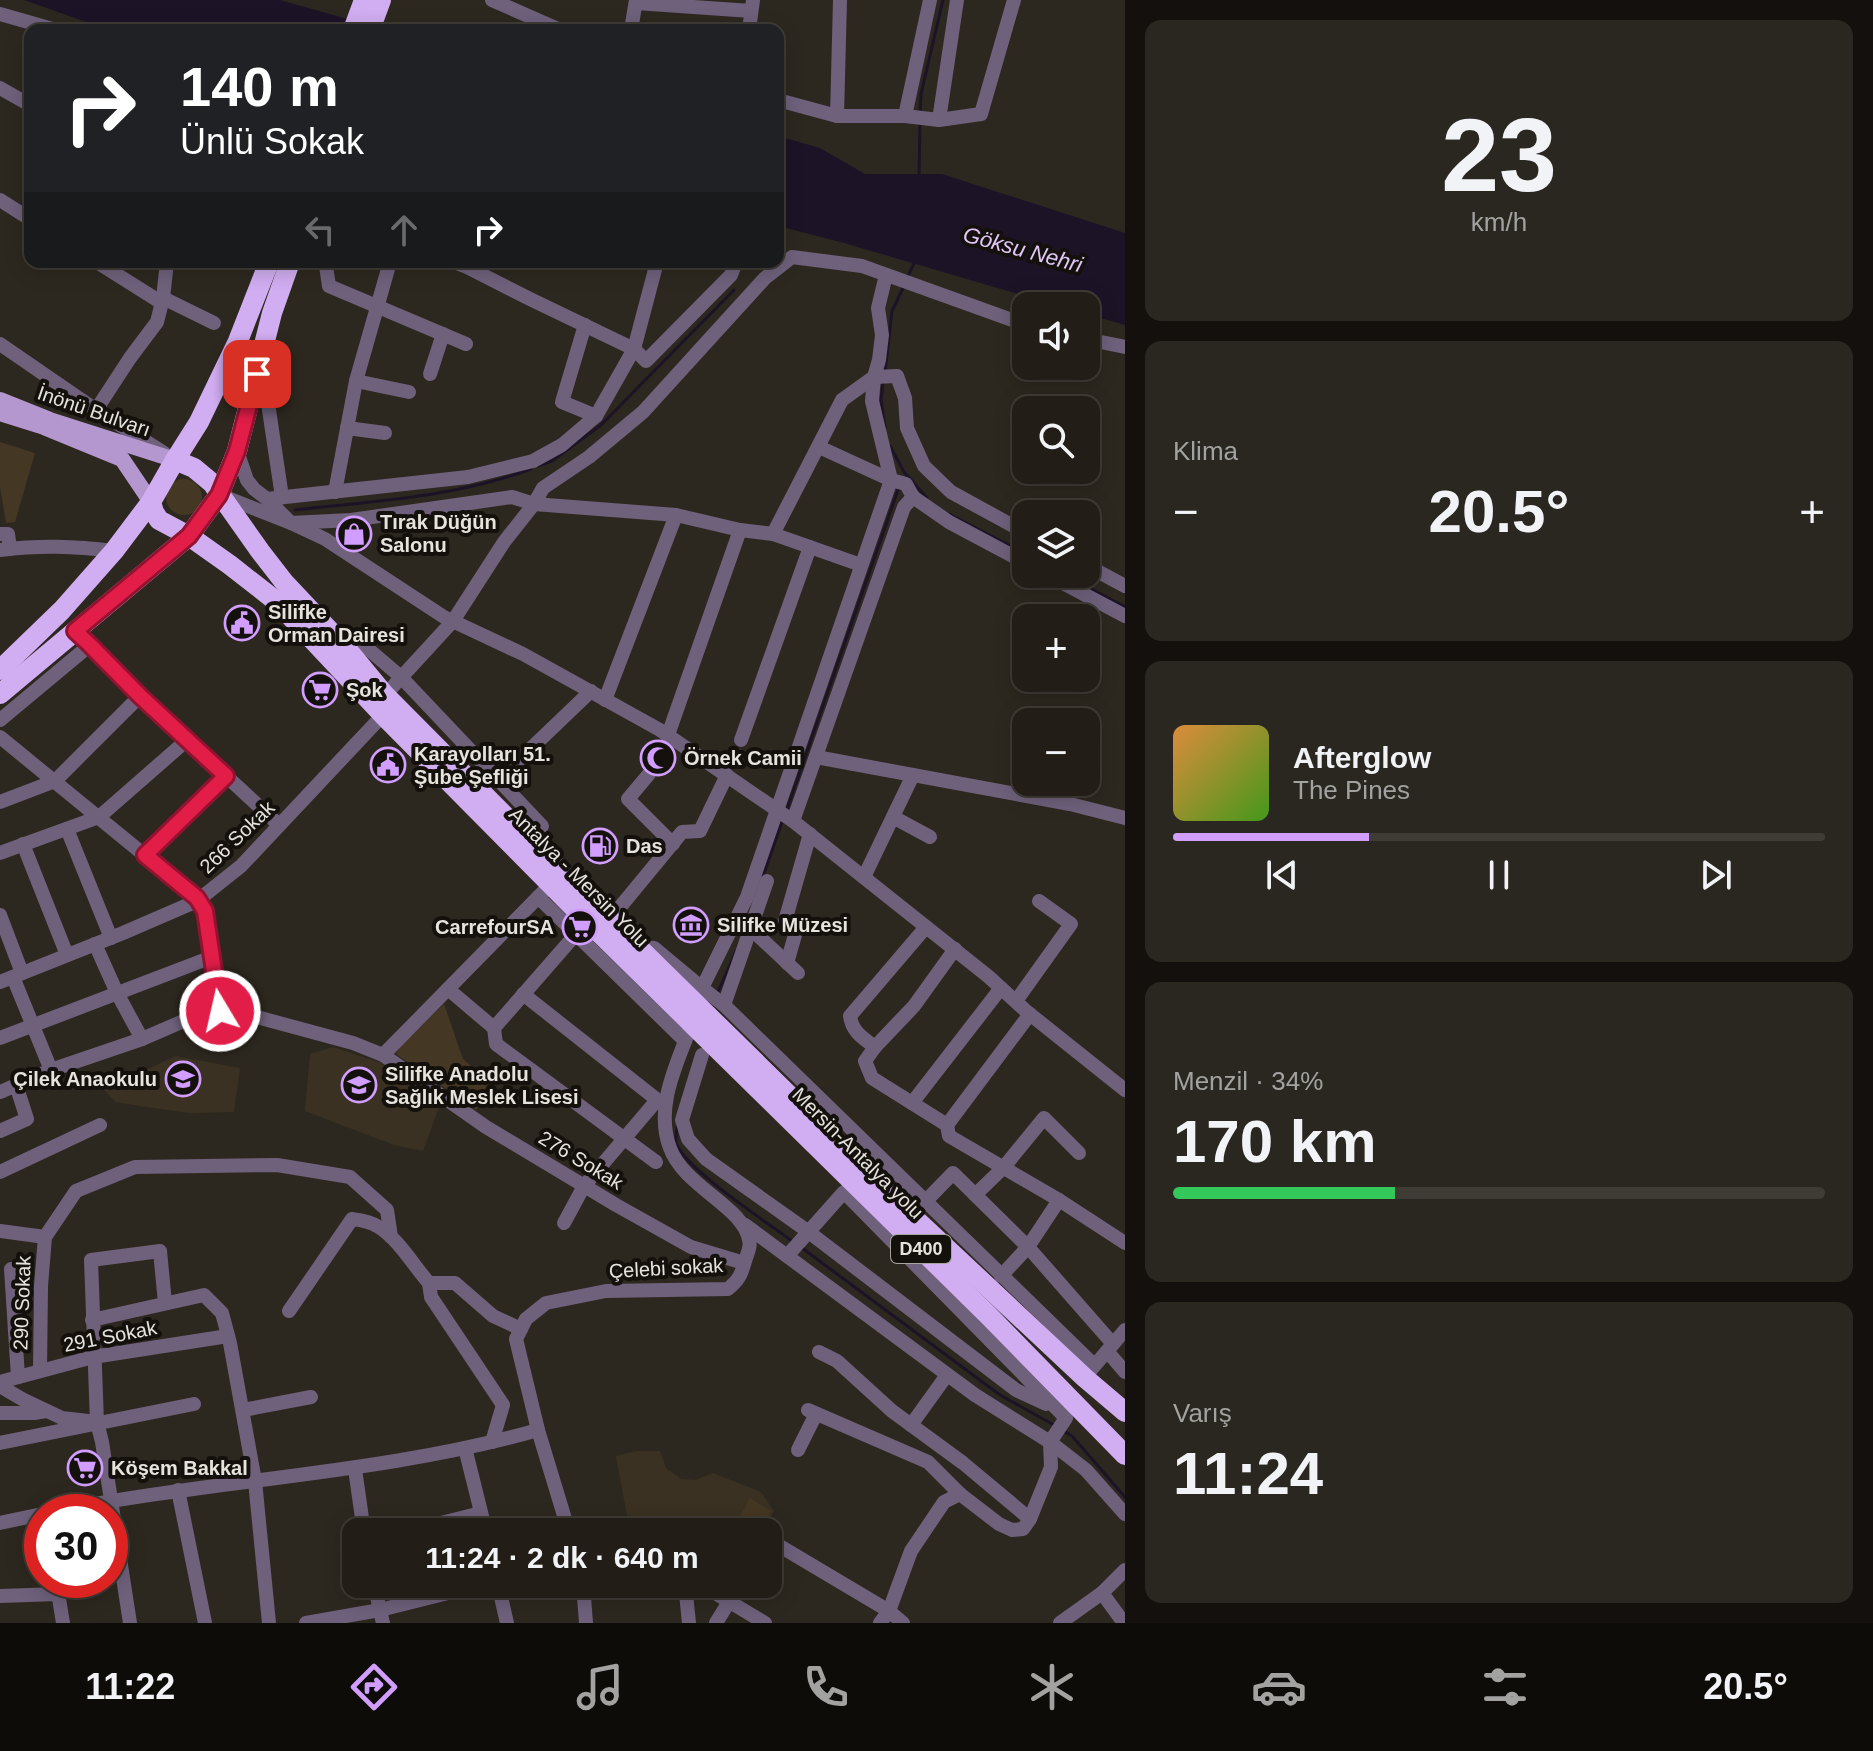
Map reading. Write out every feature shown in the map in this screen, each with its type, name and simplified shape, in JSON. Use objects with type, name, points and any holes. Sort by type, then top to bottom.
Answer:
[{"type":"highway","points":[[355,24],[364,0]]},
{"type":"highway","points":[[372,24],[381,0]]},
{"type":"highway","points":[[0,670],[62,610],[114,551],[151,502],[199,422],[232,355],[267,268]]},
{"type":"highway","points":[[0,694],[82,638],[189,536],[219,495],[237,451],[272,313],[288,268]]},
{"type":"highway","points":[[175,460],[204,475],[219,495]]},
{"type":"highway","name":"Antalya - Mersin Yolu","points":[[219,495],[284,582],[347,649],[384,705],[544,890],[694,1015]]},
{"type":"highway","points":[[151,502],[159,520],[189,536]]},
{"type":"highway","name":"Antalya - Mersin Yolu","points":[[189,536],[276,601],[637,947],[694,1015]]},
{"type":"highway","points":[[169,554],[230,565]]},
{"type":"highway","name":"Mersin-Antalya yolu","points":[[694,1015],[712,1043],[1125,1455]]},
{"type":"highway","name":"Mersin-Antalya yolu","points":[[712,1043],[918,1209],[1090,1372],[1125,1412]]},
{"type":"main road","name":"İnönü Bulvarı","points":[[0,400],[50,420],[175,460]]},
{"type":"main road","name":"İnönü Bulvarı","points":[[0,413],[44,427],[122,459],[151,502]]},
{"type":"street","points":[[837,116],[840,0]]},
{"type":"street","points":[[905,116],[930,0]]},
{"type":"street","points":[[939,120],[957,0]]},
{"type":"street","points":[[784,102],[837,116],[905,116],[939,120],[981,114],[1014,0]]},
{"type":"street","points":[[500,1],[548,24]]},
{"type":"street","points":[[632,24],[636,2],[752,6]]},
{"type":"street","points":[[0,14],[35,24]]},
{"type":"street","points":[[0,88],[24,102]]},
{"type":"street","points":[[0,200],[24,215]]},
{"type":"street","name":"266 Sokak","points":[[784,263],[792,257],[862,266],[893,277]]},
{"type":"street","points":[[107,268],[162,300],[214,323]]},
{"type":"street","points":[[96,410],[157,322],[166,268]]},
{"type":"street","points":[[326,268],[329,286],[466,344]]},
{"type":"street","points":[[335,492],[356,381],[388,268]]},
{"type":"street","points":[[469,268],[634,349],[646,361],[731,275],[734,268]]},
{"type":"street","points":[[237,451],[247,480],[254,489],[275,498],[468,477],[533,461],[562,445],[596,416],[634,349],[655,268]]},
{"type":"street","name":"266 Sokak","points":[[12,977],[198,900],[241,866],[384,705],[401,677],[453,621],[543,488],[589,457],[643,412],[765,278],[778,268]]},
{"type":"street","points":[[564,1223],[584,1186],[666,1096],[694,1015],[747,897],[891,480],[872,401],[882,335],[878,308],[893,277],[1012,320]]},
{"type":"street","points":[[585,325],[562,402],[596,416]]},
{"type":"street","points":[[430,374],[443,334]]},
{"type":"street","points":[[1100,342],[1125,347]]},
{"type":"street","points":[[0,344],[175,460]]},
{"type":"street","points":[[259,366],[275,498],[291,523]]},
{"type":"street","points":[[773,534],[842,400],[874,377],[897,376],[905,398],[907,428],[924,466],[951,492],[1012,525]]},
{"type":"street","points":[[356,381],[409,392]]},
{"type":"street","points":[[347,428],[385,433]]},
{"type":"street","points":[[819,447],[891,480],[949,522],[1012,556]]},
{"type":"street","points":[[793,821],[910,491]]},
{"type":"street","points":[[219,495],[325,539],[444,617],[523,654],[668,735],[810,834],[1125,1090]]},
{"type":"street","points":[[291,523],[351,520],[512,497],[534,504],[676,515],[740,530],[773,534],[861,565]]},
{"type":"street","points":[[605,700],[676,515]]},
{"type":"street","points":[[668,735],[740,530]]},
{"type":"street","points":[[4,542],[114,551]]},
{"type":"street","points":[[741,740],[810,547]]},
{"type":"street","points":[[1100,573],[1125,586]]},
{"type":"street","points":[[1072,588],[1125,616]]},
{"type":"street","points":[[353,636],[401,677],[542,826]]},
{"type":"street","points":[[0,720],[82,638],[279,825]]},
{"type":"street","points":[[498,780],[591,691]]},
{"type":"street","points":[[0,802],[55,781],[140,696]]},
{"type":"street","points":[[0,737],[198,900],[205,911],[223,1010],[188,1019],[0,1092]]},
{"type":"street","points":[[0,853],[99,817],[187,740]]},
{"type":"street","points":[[816,757],[1070,804],[1125,818]]},
{"type":"street","points":[[649,774],[628,799],[673,844]]},
{"type":"street","points":[[616,912],[682,832],[700,831],[727,775]]},
{"type":"street","points":[[864,877],[913,775]]},
{"type":"street","points":[[145,855],[226,776]]},
{"type":"street","points":[[893,817],[930,837]]},
{"type":"street","points":[[67,829],[111,938]]},
{"type":"street","points":[[785,921],[810,834]]},
{"type":"street","points":[[23,844],[67,955]]},
{"type":"street","points":[[724,1005],[767,881]]},
{"type":"street","points":[[383,1055],[544,890],[576,934],[694,1015]]},
{"type":"street","points":[[1016,1001],[1071,924],[1039,901]]},
{"type":"street","points":[[0,915],[12,977],[51,1070]]},
{"type":"street","points":[[875,1047],[851,1026],[850,1016],[926,927]]},
{"type":"street","points":[[750,928],[792,968],[795,935]]},
{"type":"street","points":[[494,1028],[576,934]]},
{"type":"street","points":[[95,944],[142,1039]]},
{"type":"street","points":[[947,1125],[872,1078],[865,1061],[914,1006],[955,949]]},
{"type":"street","points":[[0,1038],[212,957]]},
{"type":"street","points":[[912,1103],[1001,988]]},
{"type":"street","points":[[448,989],[494,1028],[496,1044],[656,1162]]},
{"type":"street","points":[[523,994],[661,1103],[670,1150],[684,1173],[744,1224],[947,1375],[1050,1442],[1086,1470],[1125,1514]]},
{"type":"street","points":[[694,1015],[724,1005]]},
{"type":"street","points":[[724,1005],[918,1209],[1001,1276],[1090,1372],[1125,1330]]},
{"type":"street","name":"276 Sokak","points":[[223,1010],[353,1043],[383,1055],[486,1127],[584,1186],[691,1247],[744,1263]]},
{"type":"street","points":[[1030,1014],[947,1125],[949,1136],[1059,1200],[1125,1243]]},
{"type":"street","points":[[712,1043],[682,1120],[688,1139],[706,1159],[1016,1390],[1062,1414]]},
{"type":"street","points":[[0,1131],[27,1119],[16,1085]]},
{"type":"street","points":[[975,1195],[1004,1167],[1044,1118],[1079,1153]]},
{"type":"street","points":[[0,1172],[100,1125]]},
{"type":"street","points":[[0,1231],[45,1237],[76,1191],[135,1167],[277,1165],[350,1177],[387,1210],[391,1237]]},
{"type":"street","points":[[918,1209],[953,1173],[1028,1247],[1110,1347],[1125,1372]]},
{"type":"street","points":[[787,1256],[844,1192],[1062,1414]]},
{"type":"street","points":[[1001,1276],[1028,1247],[1059,1200]]},
{"type":"street","points":[[289,1311],[352,1219],[376,1225],[391,1237],[429,1283],[431,1297],[503,1405],[492,1442]]},
{"type":"street","name":"Çelebi sokak","points":[[521,1329],[526,1319],[546,1303],[606,1291],[728,1289],[740,1279],[750,1243],[744,1224]]},
{"type":"street","name":"290 Sokak","points":[[40,1371],[45,1237]]},
{"type":"street","points":[[111,1494],[97,1422],[91,1260],[160,1251],[165,1303]]},
{"type":"street","points":[[11,1269],[18,1377]]},
{"type":"street","points":[[429,1283],[455,1283],[493,1316],[521,1329],[516,1339],[538,1430],[565,1518]]},
{"type":"street","points":[[92,1320],[204,1295],[222,1313],[255,1481],[269,1623]]},
{"type":"street","name":"291 Sokak","points":[[0,1384],[93,1357],[228,1336]]},
{"type":"street","points":[[819,1352],[837,1361],[892,1411],[963,1463],[1030,1519]]},
{"type":"street","points":[[911,1425],[947,1375]]},
{"type":"street","points":[[0,1384],[62,1418],[97,1422]]},
{"type":"street","points":[[243,1410],[311,1397]]},
{"type":"street","points":[[0,1443],[194,1404]]},
{"type":"street","points":[[0,1413],[46,1411]]},
{"type":"street","points":[[798,1450],[812,1412],[928,1462],[960,1494],[999,1524],[1012,1530],[1023,1529],[1051,1467],[1050,1442],[1062,1414]]},
{"type":"street","points":[[128,1498],[355,1469],[538,1430]]},
{"type":"street","points":[[465,1448],[482,1518]]},
{"type":"street","points":[[355,1469],[362,1518]]},
{"type":"street","points":[[178,1490],[205,1623]]},
{"type":"street","points":[[885,1617],[911,1551],[944,1502],[960,1494]]},
{"type":"street","points":[[461,1518],[481,1513]]},
{"type":"street","points":[[0,1523],[24,1518]]},
{"type":"street","points":[[782,1548],[885,1617],[903,1623]]},
{"type":"street","points":[[1060,1623],[1102,1593],[1125,1570]]},
{"type":"street","points":[[0,1596],[24,1592]]},
{"type":"street","points":[[1102,1593],[1124,1623]]},
{"type":"street","points":[[59,1598],[63,1623]]},
{"type":"street","points":[[126,1598],[130,1623]]},
{"type":"street","points":[[306,1623],[381,1616],[439,1598]]},
{"type":"street","points":[[501,1598],[507,1623]]},
{"type":"street","points":[[584,1598],[586,1623]]},
{"type":"street","points":[[686,1598],[689,1623]]},
{"type":"street","points":[[724,1598],[765,1623]]},
{"type":"street","points":[[716,1623],[731,1598]]},
{"type":"shaded area","points":[[0,442],[35,453],[15,522],[6,523],[0,487]]},
{"type":"shaded area","points":[[184,479],[197,484],[202,497],[197,510],[184,515],[171,510],[166,497],[171,484]]},
{"type":"shaded area","points":[[444,1004],[463,1059],[494,1086],[476,1110],[396,1054]]},
{"type":"shaded area","name":"Silifke Anadolu Sağlık Meslek Lisesi","points":[[333,1047],[381,1063],[439,1107],[423,1151],[394,1145],[305,1111],[310,1054]]},
{"type":"shaded area","name":"Çilek Anaokulu","points":[[175,1056],[240,1068],[234,1112],[189,1113],[116,1102],[104,1090]]},
{"type":"shaded area","points":[[636,1451],[660,1451],[666,1468],[681,1479],[696,1480],[713,1473],[761,1492],[774,1511],[770,1518],[627,1518],[616,1456]]},
{"type":"shaded area","points":[[750,1498],[771,1511],[767,1518],[739,1518]]},
{"type":"water","points":[[24,0],[280,0],[366,24],[92,24]]},
{"type":"water","name":"Göksu Nehri","points":[[784,138],[820,148],[865,174],[942,174],[1125,233],[1125,325],[1100,318],[1100,292],[1012,292],[784,228]]},
{"type":"waterway","points":[[920,113],[921,94],[943,0]]},
{"type":"waterway","points":[[919,177],[920,121]]},
{"type":"waterway","points":[[908,276],[915,261]]},
{"type":"waterway","points":[[885,372],[892,311],[904,286]]},
{"type":"waterway","points":[[538,466],[552,461],[601,425],[734,290]]},
{"type":"waterway","points":[[883,383],[881,400],[885,427]]},
{"type":"waterway","points":[[890,446],[904,472],[927,498]]},
{"type":"waterway","points":[[295,510],[444,492],[531,469]]},
{"type":"waterway","points":[[786,812],[899,487]]},
{"type":"waterway","points":[[949,514],[1012,547]]},
{"type":"waterway","points":[[1089,588],[1125,607]]},
{"type":"waterway","points":[[763,876],[783,819]]},
{"type":"waterway","points":[[718,992],[736,951]]},
{"type":"waterway","points":[[678,1124],[676,1143],[682,1154],[728,1195],[792,1241]]},
{"type":"waterway","points":[[802,1248],[1000,1395],[1054,1425]]},
{"type":"waterway","points":[[1064,1431],[1072,1436],[1125,1497]]},
{"type":"place","name":"Tırak Düğün Salonu","points":[[354,534]]},
{"type":"place","name":"Silifke Orman Dairesi","points":[[242,623]]},
{"type":"place","name":"Şok","points":[[320,690]]},
{"type":"place","name":"Örnek Camii","points":[[658,758]]},
{"type":"place","name":"Karayolları 51. Şube Şefliği","points":[[388,765]]},
{"type":"place","name":"Das","points":[[600,846]]},
{"type":"place","name":"Silifke Müzesi","points":[[691,925]]},
{"type":"place","name":"CarrefourSA","points":[[580,927]]},
{"type":"place","name":"Çilek Anaokulu","points":[[183,1079]]},
{"type":"place","name":"Silifke Anadolu Sağlık Meslek Lisesi","points":[[359,1085]]},
{"type":"place","name":"Köşem Bakkal","points":[[85,1468]]},
{"type":"route","points":[[220,1011],[205,911],[197,898],[145,855],[226,776],[75,631],[189,536],[219,495],[237,451],[257,374]]}]
